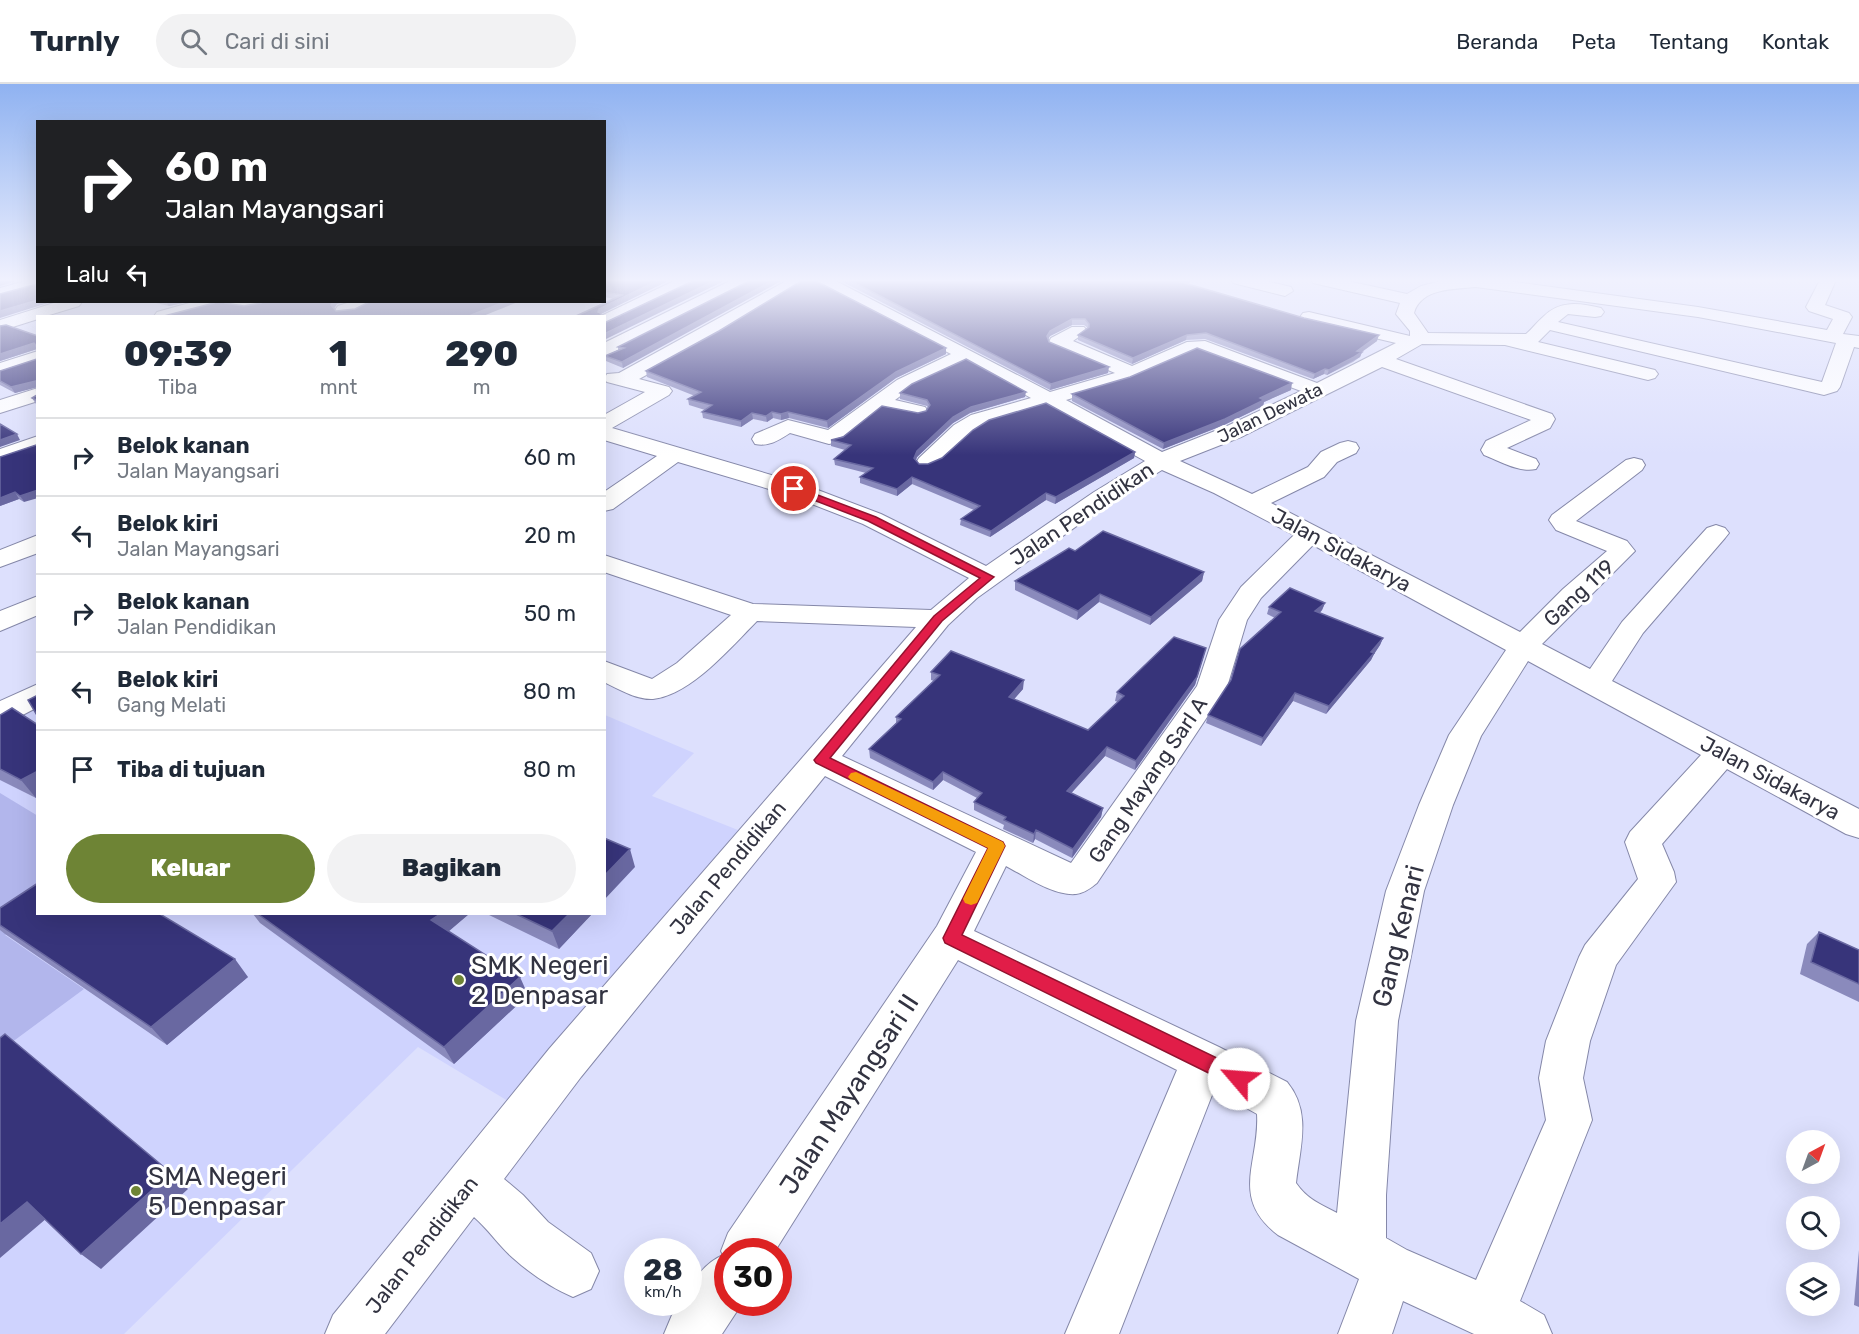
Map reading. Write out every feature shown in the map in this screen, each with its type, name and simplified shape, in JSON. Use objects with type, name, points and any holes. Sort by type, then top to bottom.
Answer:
[{"type":"street","points":[[606,350],[629,338]]},
{"type":"street","points":[[613,378],[699,338]]},
{"type":"street","name":"Jalan Sidakarya","points":[[938,338],[1161,461],[1310,533],[1859,825]]},
{"type":"street","points":[[1065,338],[1058,342],[1132,373]]},
{"type":"street","points":[[1408,338],[1518,338]]},
{"type":"street","points":[[1607,338],[1827,388],[1830,387],[1846,339]]},
{"type":"street","name":"Jalan Dewata","points":[[1161,461],[1233,432],[1381,360],[1416,340]]},
{"type":"street","points":[[1506,340],[1648,374]]},
{"type":"street","points":[[927,463],[962,430],[979,420],[1051,400],[1132,373],[1194,346],[1202,346],[1316,390]]},
{"type":"street","points":[[1740,369],[1753,350]]},
{"type":"street","points":[[763,439],[788,426],[829,437],[834,436],[876,403],[922,374],[966,354]]},
{"type":"street","points":[[0,369],[36,358]]},
{"type":"street","points":[[1381,360],[1544,419],[1542,423],[1494,446],[1492,450],[1527,464]]},
{"type":"street","points":[[0,388],[36,377]]},
{"type":"street","points":[[606,423],[662,391],[613,378]]},
{"type":"street","points":[[0,406],[36,395]]},
{"type":"street","points":[[876,403],[918,411]]},
{"type":"street","points":[[606,435],[772,482],[872,519],[988,577]]},
{"type":"street","points":[[0,456],[36,443]]},
{"type":"street","points":[[1251,503],[1316,472],[1322,468],[1329,457],[1348,448]]},
{"type":"street","points":[[606,503],[674,454]]},
{"type":"street","name":"Jalan Pendidikan","points":[[352,1334],[565,1063],[938,619],[967,592],[988,577],[1102,497],[1161,461]]},
{"type":"street","name":"Gang 119","points":[[1523,646],[1572,595],[1622,551],[1618,546],[1562,523],[1561,520],[1634,465]]},
{"type":"street","name":"Gang Mayang SarI A","points":[[997,846],[1063,877],[1076,879],[1084,873],[1212,687],[1233,620],[1251,593],[1310,533]]},
{"type":"street","points":[[1595,684],[1632,628],[1716,533]]},
{"type":"street","points":[[0,559],[36,544]]},
{"type":"street","points":[[606,564],[750,612],[938,619]]},
{"type":"street","points":[[0,622],[36,605]]},
{"type":"street","points":[[606,671],[647,688],[661,688],[711,649],[750,612]]},
{"type":"street","name":"Gang Kenari","points":[[1365,1334],[1375,1259],[1362,1195],[1377,1021],[1406,891],[1436,806],[1465,735],[1523,646]]},
{"type":"street","points":[[0,714],[36,695]]},
{"type":"street","points":[[951,938],[1203,1061],[1271,1097],[1279,1107],[1280,1119],[1272,1183],[1280,1203],[1295,1218],[1507,1323],[1569,1120],[1561,1078],[1568,1041],[1599,957],[1657,882],[1657,871],[1647,856],[1643,842],[1722,753]]},
{"type":"street","points":[[821,760],[997,846]]},
{"type":"street","name":"Jalan Mayangsari II","points":[[755,1238],[951,938],[997,846]]},
{"type":"street","points":[[1092,1334],[1203,1061]]},
{"type":"street","points":[[471,1183],[506,1212],[530,1240],[573,1271]]},
{"type":"street","points":[[691,1334],[714,1300]]},
{"type":"shaded area","name":"SMA Negeri 5 Denpasar","points":[[36,704],[36,915],[606,915],[606,715],[694,753],[652,796],[738,830],[508,1101],[418,1047],[124,1334],[0,1334],[0,723]]},
{"type":"shaded area","points":[[0,793],[36,815],[36,913],[5,935],[84,989],[0,1051]]},
{"type":"building","points":[[0,338],[36,338],[36,345],[34,343],[0,354]]},
{"type":"building","points":[[635,338],[666,338],[622,362],[606,356],[624,348],[618,347]]},
{"type":"building","points":[[706,338],[927,338],[946,348],[896,372],[827,421],[788,412],[781,414],[772,412],[766,416],[752,413],[741,421],[702,412],[712,405],[688,399],[701,392],[646,371]]},
{"type":"building","points":[[962,338],[1048,338],[1049,342],[1109,367],[1051,384]]},
{"type":"building","points":[[1086,338],[1179,338],[1133,358]]},
{"type":"building","points":[[1220,338],[1374,338],[1357,351],[1362,352],[1354,357],[1329,370],[1325,369],[1315,374]]},
{"type":"building","points":[[1197,348],[1292,383],[1260,398],[1264,400],[1225,419],[1164,443],[1072,394],[1130,377]]},
{"type":"building","points":[[36,359],[36,381],[11,387],[0,381],[0,371]]},
{"type":"building","points":[[966,359],[1026,392],[971,407],[953,417],[917,451],[914,458],[919,464],[928,464],[942,458],[973,430],[989,420],[1046,403],[1135,452],[1056,497],[1046,493],[991,531],[961,519],[980,506],[912,477],[897,489],[860,477],[873,468],[834,459],[851,445],[831,440],[843,437],[882,406],[918,413],[926,411],[930,405],[927,400],[900,393],[912,384]]},
{"type":"building","points":[[0,424],[17,434],[0,440]]},
{"type":"building","points":[[36,445],[36,491],[20,496],[15,492],[0,498],[0,457]]},
{"type":"building","points":[[1103,531],[1204,572],[1151,617],[1100,594],[1078,611],[1015,581],[1069,548],[1075,551]]},
{"type":"building","points":[[1290,588],[1325,603],[1315,611],[1383,638],[1371,652],[1374,653],[1329,706],[1295,693],[1263,738],[1208,715],[1231,680],[1240,649],[1281,612],[1269,607]]},
{"type":"building","points":[[1174,637],[1206,648],[1197,677],[1136,761],[1107,747],[1067,791],[1103,808],[1073,849],[1036,830],[1034,834],[1004,820],[1006,817],[974,802],[982,793],[943,772],[933,782],[869,749],[901,719],[896,717],[940,675],[931,672],[951,651],[1024,680],[1009,697],[1088,730],[1124,696],[1117,692]]},
{"type":"building","points":[[36,696],[36,714],[28,700]]},
{"type":"building","points":[[12,708],[36,724],[36,772],[21,780],[0,769],[0,715]]},
{"type":"building","points":[[606,839],[630,849],[606,874]]},
{"type":"building","points":[[36,884],[36,915],[162,915],[235,959],[151,1027],[0,925],[0,908]]},
{"type":"building","points":[[259,915],[438,915],[431,920],[520,977],[444,1047]]},
{"type":"building","points":[[518,915],[568,915],[552,931]]},
{"type":"building","points":[[1819,932],[1859,950],[1859,984],[1811,962]]},
{"type":"building","points":[[5,1034],[171,1173],[81,1254],[27,1202],[0,1224],[0,1038]]},
{"type":"slow traffic","points":[[856,777],[997,846],[971,899]]},
{"type":"place","name":"SMK Negeri 2 Denpasar","points":[[459,980]]},
{"type":"place","name":"SMA Negeri 5 Denpasar","points":[[136,1191]]},
{"type":"route","points":[[794,489],[872,519],[923,542],[988,577],[967,592],[938,619],[821,760],[997,846],[951,938],[1239,1079]]}]
